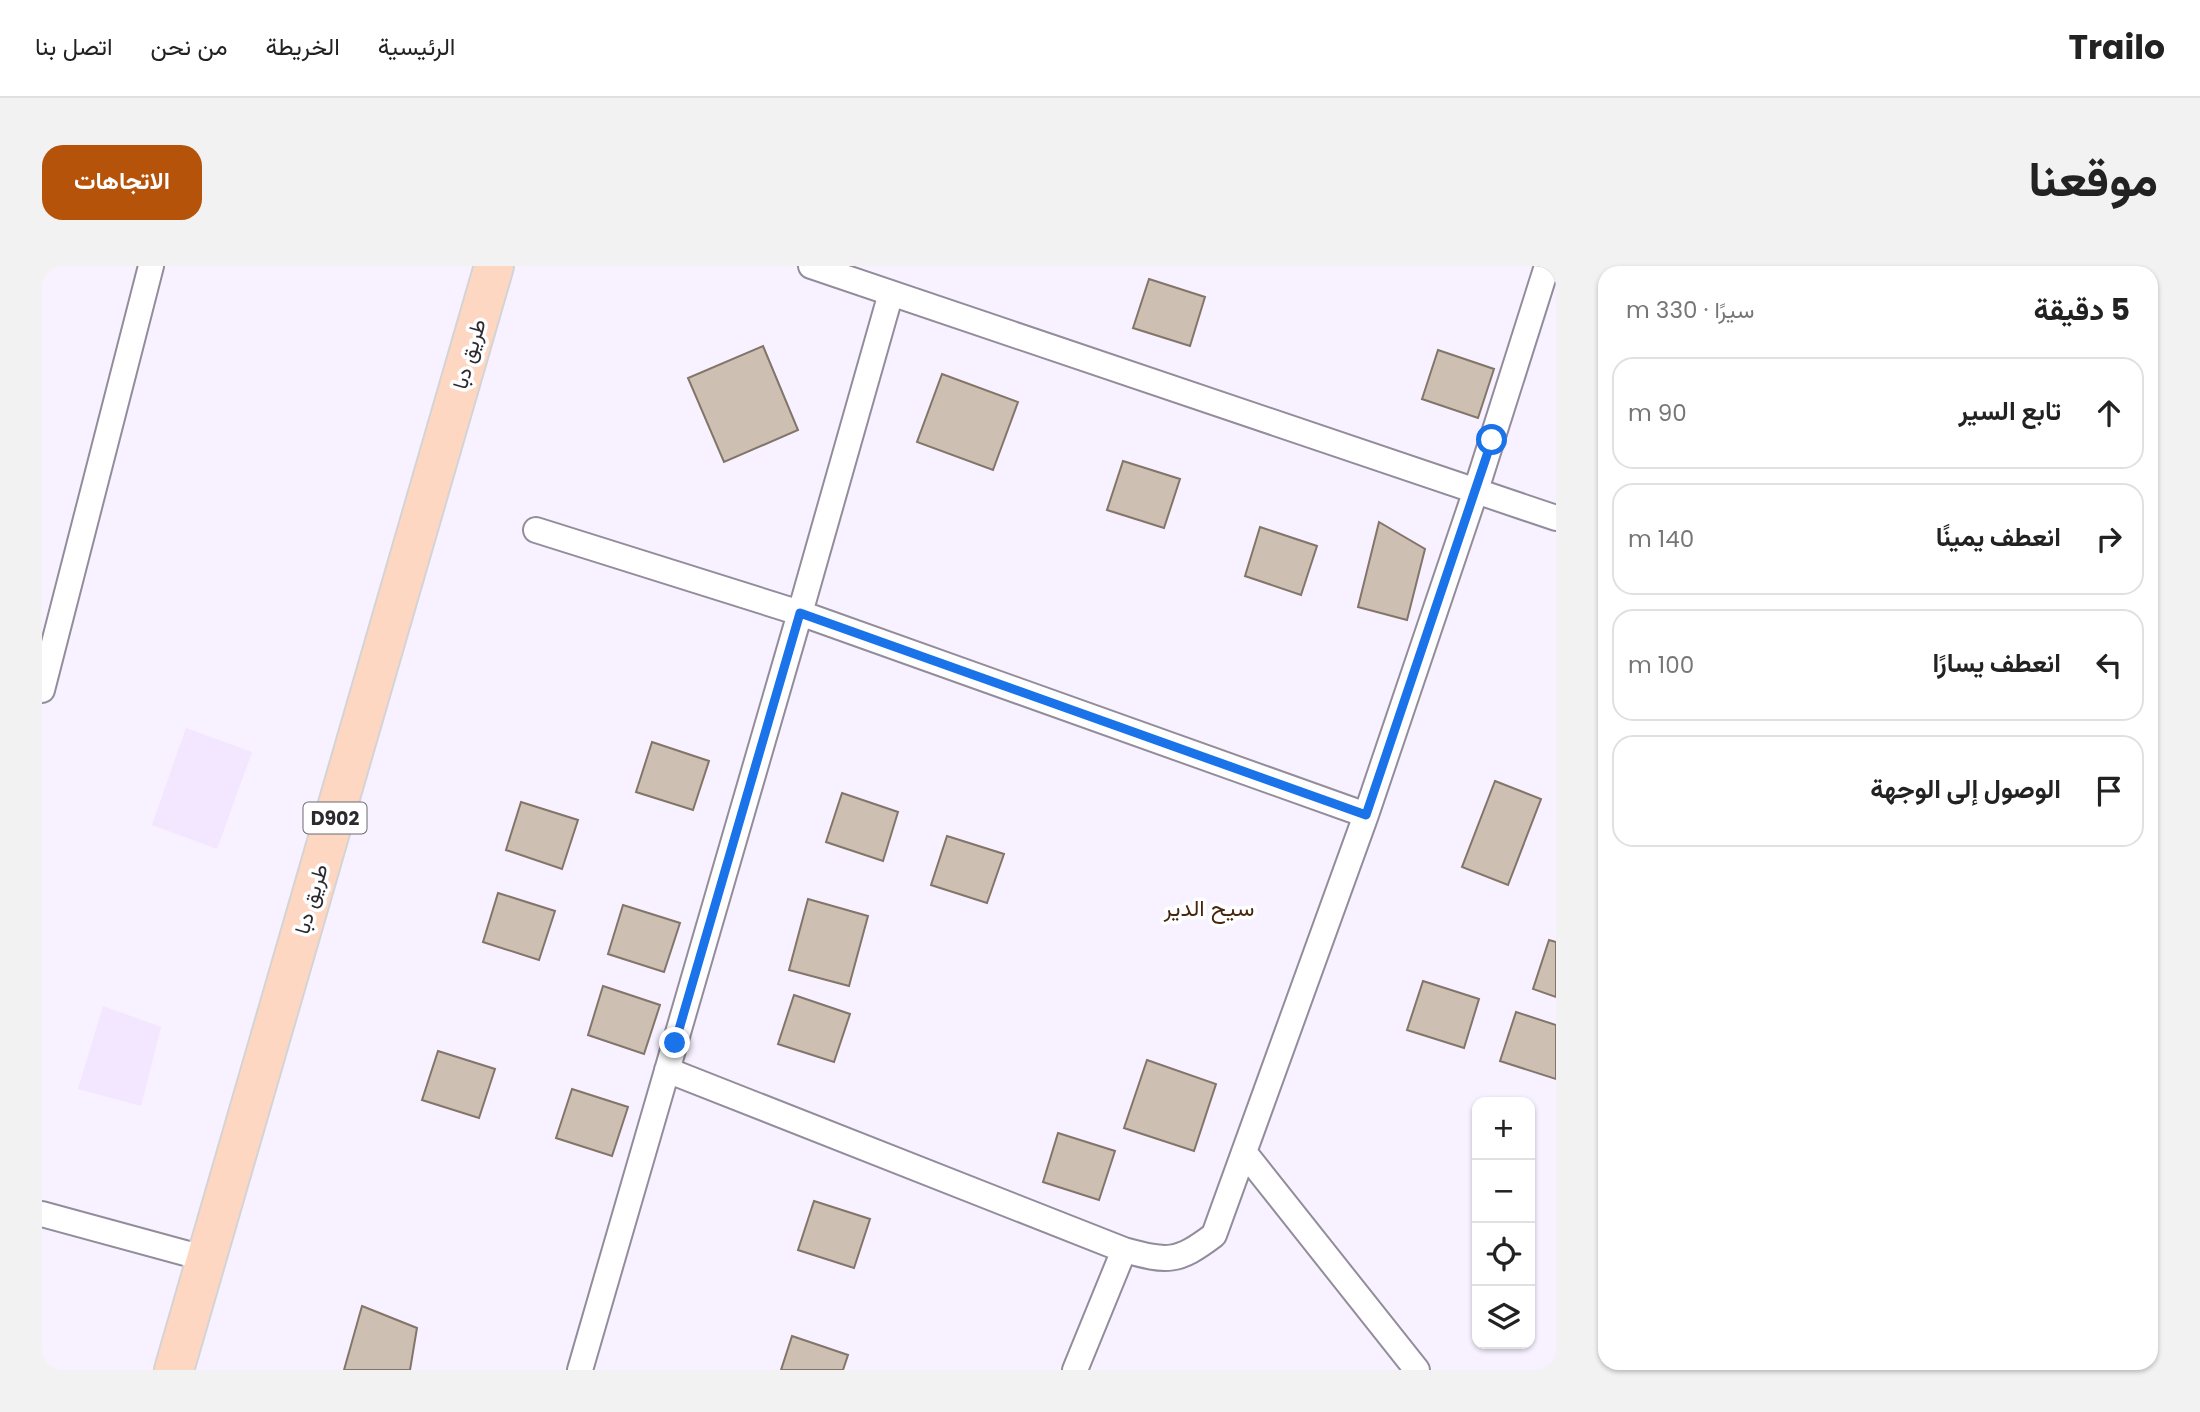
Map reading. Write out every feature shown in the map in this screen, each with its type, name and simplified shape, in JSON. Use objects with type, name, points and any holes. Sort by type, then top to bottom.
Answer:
[{"type":"main road","name":"طريق دبا","points":[[174,1370],[494,266]]},
{"type":"street","points":[[42,690],[151,266]]},
{"type":"street","points":[[811,266],[1556,518]]},
{"type":"street","points":[[667,1070],[1124,1250],[1160,1260],[1188,1254],[1214,1235],[1366,815],[1476,490],[1547,266]]},
{"type":"street","points":[[580,1370],[891,293]]},
{"type":"street","points":[[536,530],[800,613],[1366,815]]},
{"type":"street","points":[[1244,1152],[1418,1370]]},
{"type":"street","points":[[42,1214],[207,1259]]},
{"type":"street","points":[[1075,1370],[1124,1250]]},
{"type":"shaded area","points":[[186,728],[252,752],[217,849],[152,825]]},
{"type":"shaded area","points":[[103,1006],[161,1027],[141,1106],[78,1089]]},
{"type":"building","points":[[1149,279],[1205,297],[1190,346],[1133,328]]},
{"type":"building","points":[[763,346],[798,430],[724,462],[688,378]]},
{"type":"building","points":[[1438,350],[1494,369],[1478,418],[1422,399]]},
{"type":"building","points":[[942,374],[1018,402],[993,470],[917,442]]},
{"type":"building","points":[[1123,461],[1180,479],[1164,528],[1107,510]]},
{"type":"building","points":[[1379,522],[1425,549],[1407,620],[1358,607]]},
{"type":"building","points":[[1260,527],[1317,546],[1301,595],[1245,576]]},
{"type":"building","points":[[652,742],[709,761],[693,810],[636,792]]},
{"type":"building","points":[[1495,781],[1541,799],[1508,885],[1462,867]]},
{"type":"building","points":[[842,793],[898,812],[883,861],[826,842]]},
{"type":"building","points":[[521,802],[578,820],[562,869],[506,850]]},
{"type":"building","points":[[947,836],[1004,854],[987,903],[931,885]]},
{"type":"building","points":[[498,893],[555,911],[539,960],[483,942]]},
{"type":"building","points":[[808,899],[868,916],[849,986],[789,970]]},
{"type":"building","points":[[623,905],[680,923],[664,972],[608,954]]},
{"type":"building","points":[[1549,940],[1556,942],[1556,997],[1533,989]]},
{"type":"building","points":[[1423,981],[1479,999],[1464,1048],[1407,1030]]},
{"type":"building","points":[[603,986],[660,1005],[644,1054],[588,1035]]},
{"type":"building","points":[[794,995],[850,1014],[834,1062],[778,1044]]},
{"type":"building","points":[[1516,1012],[1556,1025],[1556,1079],[1500,1061]]},
{"type":"building","points":[[438,1051],[495,1069],[479,1118],[422,1100]]},
{"type":"building","points":[[1147,1060],[1216,1084],[1194,1151],[1124,1128]]},
{"type":"building","points":[[572,1089],[628,1107],[612,1156],[556,1138]]},
{"type":"building","points":[[1058,1133],[1115,1151],[1099,1200],[1043,1182]]},
{"type":"building","points":[[814,1201],[870,1219],[854,1268],[798,1250]]},
{"type":"building","points":[[362,1306],[417,1328],[410,1370],[344,1370]]},
{"type":"building","points":[[792,1336],[848,1355],[843,1370],[781,1370]]},
{"type":"district","name":"سيح الدير","points":[[1209,908]]},
{"type":"route","points":[[675,1043],[800,613],[1366,815],[1492,440]]}]
